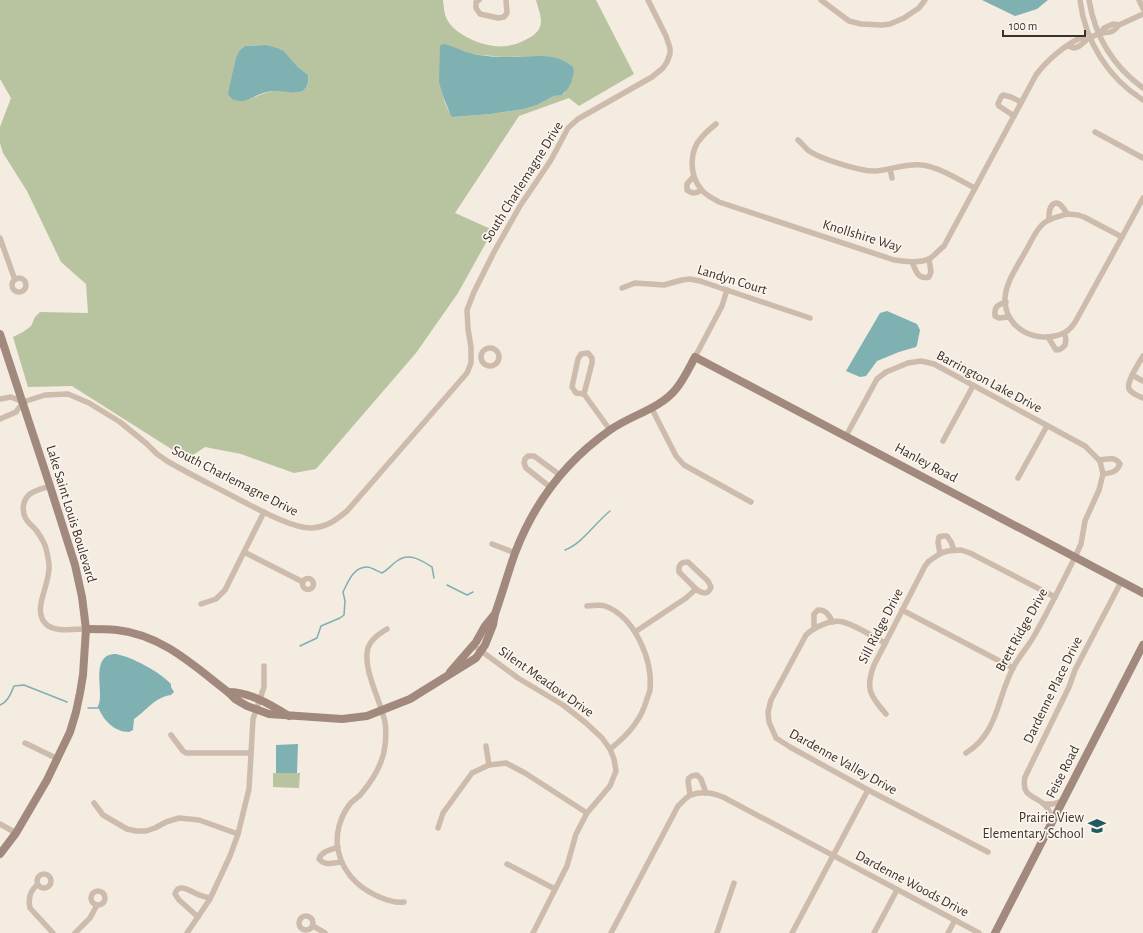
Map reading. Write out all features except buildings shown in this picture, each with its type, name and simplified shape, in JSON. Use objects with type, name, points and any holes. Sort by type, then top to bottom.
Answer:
[{"type":"street","points":[[479,0],[476,2],[476,8],[480,14],[498,18],[504,17],[507,13],[506,0]]},
{"type":"street","name":"South Charlemagne Drive","points":[[23,402],[45,395],[68,394],[89,403],[120,422],[167,461],[264,512],[298,526],[311,528],[326,526],[334,522],[347,511],[466,373],[471,362],[467,310],[474,292],[508,226],[552,160],[568,128],[578,119],[652,77],[663,68],[667,62],[670,54],[670,48],[666,36],[648,0]]},
{"type":"street","points":[[821,0],[849,21],[861,24],[882,25],[890,24],[904,18],[920,8],[925,0]]},
{"type":"street","points":[[1080,0],[1088,39],[1113,75],[1143,100]]},
{"type":"street","points":[[1089,0],[1092,15],[1116,62],[1129,77],[1143,88]]},
{"type":"street","points":[[1139,0],[1143,9]]},
{"type":"street","points":[[912,262],[916,273],[920,277],[929,277],[931,272],[929,259],[944,246],[1040,69],[1068,46],[1074,48],[1100,33],[1106,34],[1116,30],[1118,25],[1143,14]]},
{"type":"street","points":[[1014,116],[1000,107],[998,104],[999,101],[1003,95],[1021,102]]},
{"type":"street","name":"Knollshire Way","points":[[716,124],[701,138],[694,150],[692,162],[693,177],[706,195],[719,202],[894,260],[912,262],[929,259]]},
{"type":"street","points":[[1095,132],[1143,158]]},
{"type":"street","points":[[798,140],[820,157],[862,170],[876,171],[903,166],[928,166],[975,188]]},
{"type":"street","points":[[890,169],[892,178]]},
{"type":"street","name":"Knollshire Way","points":[[693,177],[687,184],[687,190],[694,193],[701,190]]},
{"type":"street","points":[[1122,237],[1084,217],[1067,214],[1049,220],[1037,231],[1009,282],[1006,292],[1008,317],[1027,334],[1037,337],[1048,337],[1064,333],[1073,325],[1078,317],[1122,237],[1143,198]]},
{"type":"street","points":[[1049,220],[1049,209],[1055,204],[1059,203],[1063,206],[1067,214]]},
{"type":"street","points":[[0,239],[15,280]]},
{"type":"street","name":"Landyn Court","points":[[622,288],[635,283],[664,285],[690,279],[810,318]]},
{"type":"street","points":[[50,486],[30,493],[26,499],[23,512],[26,519],[36,529],[45,545],[49,565],[47,584],[40,608],[41,617],[46,625],[64,630],[117,630],[149,638],[168,647],[186,659],[228,692],[235,700],[269,714],[342,719],[367,716],[410,699],[476,658],[485,645],[493,625],[495,614],[515,553],[539,504],[550,487],[580,454],[610,430],[665,399],[676,389],[722,306],[727,290]]},
{"type":"street","points":[[1006,302],[996,307],[995,316],[999,318],[1008,317]]},
{"type":"street","points":[[1048,337],[1056,350],[1059,350],[1065,345],[1064,333]]},
{"type":"street","name":"Lake Saint Louis Boulevard","points":[[0,334],[75,565],[82,597],[86,629],[83,675],[76,712],[68,738],[58,759],[16,833],[0,854]]},
{"type":"street","points":[[584,394],[592,363],[592,358],[588,354],[581,354],[578,359],[572,387],[576,393],[584,394],[610,430]]},
{"type":"street","points":[[471,356],[481,357]]},
{"type":"street","points":[[1143,356],[1129,381],[1128,387],[1132,392],[1143,398]]},
{"type":"street","name":"Hanley Road","points":[[695,357],[1143,593]]},
{"type":"street","name":"Barrington Lake Drive","points":[[846,436],[877,379],[886,372],[908,363],[921,361],[934,364],[1085,446],[1102,464],[1103,474]]},
{"type":"street","points":[[1132,375],[1143,381]]},
{"type":"street","points":[[943,441],[973,386]]},
{"type":"street","points":[[0,399],[11,397],[23,402],[16,412],[0,419]]},
{"type":"street","points":[[652,407],[676,456],[684,465],[751,502]]},
{"type":"street","points":[[1018,478],[1047,426]]},
{"type":"street","points":[[550,487],[526,468],[524,463],[525,459],[528,456],[534,456],[560,475]]},
{"type":"street","points":[[1075,557],[1081,544],[1085,521],[1099,490],[1103,474],[1118,469],[1120,464],[1115,459],[1109,458],[1099,460]]},
{"type":"street","points":[[201,604],[216,599],[225,590],[264,512]]},
{"type":"street","points":[[940,554],[938,542],[939,537],[947,536],[954,550]]},
{"type":"street","points":[[492,544],[515,553]]},
{"type":"street","name":"Sill Ridge Drive","points":[[886,714],[874,701],[869,684],[870,674],[902,610],[929,561],[940,554],[954,550],[970,553],[1054,597]]},
{"type":"street","points":[[244,552],[303,582]]},
{"type":"street","name":"Brett Ridge Drive","points":[[966,753],[982,740],[990,726],[1013,668],[1034,637],[1075,557]]},
{"type":"street","points":[[688,562],[710,584],[711,587],[707,593],[700,592],[696,588],[678,572],[678,568],[681,563],[688,562]]},
{"type":"street","name":"Dardenne Place Drive","points":[[1044,804],[1026,792],[1024,777],[1069,687],[1075,670],[1120,582]]},
{"type":"street","points":[[636,632],[686,598],[696,588]]},
{"type":"street","points":[[587,606],[604,606],[611,609],[621,617],[636,632],[646,653],[649,667],[650,690],[640,719],[620,742],[610,749]]},
{"type":"street","points":[[814,629],[814,614],[818,610],[822,610],[833,622],[842,622],[847,624],[885,643]]},
{"type":"street","points":[[902,610],[1013,668]]},
{"type":"street","points":[[448,674],[495,614]]},
{"type":"street","name":"Dardenne Valley Drive","points":[[833,622],[814,629],[806,634],[771,700],[768,712],[769,722],[776,738],[868,790],[988,852]]},
{"type":"street","points":[[387,629],[372,641],[367,657],[370,675],[385,722],[385,747],[376,774],[361,794],[350,804],[340,823],[337,834],[341,862],[352,878],[361,887],[384,899],[399,903],[404,902]]},
{"type":"street","name":"Silent Meadow Drive","points":[[472,645],[518,678],[563,705],[586,723],[602,738],[610,749],[614,759],[616,771],[610,786],[587,813],[576,834],[567,866],[533,933]]},
{"type":"street","name":"Feise Road","points":[[995,933],[1143,645]]},
{"type":"street","points":[[187,933],[210,898],[230,856],[238,834],[249,789],[251,729],[264,686],[264,666]]},
{"type":"street","points":[[228,692],[237,692],[260,700],[289,716]]},
{"type":"street","points":[[171,735],[186,753],[251,753]]},
{"type":"street","points":[[25,743],[58,759]]},
{"type":"street","points":[[486,746],[489,764]]},
{"type":"street","points":[[438,828],[443,813],[472,773],[489,764],[506,763],[525,773],[587,813]]},
{"type":"street","points":[[611,933],[678,806],[690,795],[689,778],[697,775],[701,779],[706,793]]},
{"type":"street","name":"Dardenne Woods Drive","points":[[792,933],[868,790]]},
{"type":"street","name":"Dardenne Woods Drive","points":[[690,795],[706,793],[723,797],[979,933]]},
{"type":"street","points":[[1044,804],[1054,804],[1062,801]]},
{"type":"street","points":[[94,803],[103,815],[127,829],[136,831],[146,831],[179,818],[199,820],[238,834]]},
{"type":"street","points":[[1044,804],[1050,812],[1052,822]]},
{"type":"street","points":[[0,824],[16,833]]},
{"type":"street","points":[[338,847],[323,852],[319,859],[330,864],[341,862]]},
{"type":"street","points":[[507,864],[555,889]]},
{"type":"street","points":[[717,933],[734,883]]},
{"type":"street","points":[[38,885],[34,888],[30,896],[30,908],[53,933]]},
{"type":"street","points":[[198,917],[179,900],[175,894],[176,891],[183,888],[198,895],[210,898]]},
{"type":"street","points":[[874,933],[897,890]]},
{"type":"street","points":[[75,933],[90,918],[97,905]]},
{"type":"street","points":[[303,916],[308,916],[311,918],[313,926],[308,930],[301,931],[298,922],[303,916]]},
{"type":"street","points":[[948,933],[954,920]]},
{"type":"street","points":[[313,926],[325,933]]},
{"type":"green space","points":[[0,0],[443,0],[444,11],[447,19],[452,27],[458,32],[483,44],[491,46],[510,46],[531,37],[538,31],[541,21],[536,0],[596,0],[634,74],[579,106],[569,98],[519,116],[455,213],[493,230],[458,293],[416,353],[316,469],[294,473],[241,454],[205,447],[187,459],[72,386],[28,387],[13,337],[31,326],[35,317],[40,312],[88,313],[86,284],[61,262],[27,191],[3,153],[0,143],[0,127],[11,98],[0,79]],"holes":[[[266,45],[284,51],[297,66],[308,75],[308,83],[306,87],[297,92],[274,91],[250,99],[234,67],[236,57],[239,51],[245,46]],[[462,51],[470,54],[504,57],[539,56],[573,78],[564,94],[554,96],[537,105],[524,109],[491,114],[453,117],[447,108],[443,96],[440,83],[440,73]]]},
{"type":"green space","points":[[273,773],[300,773],[299,788],[273,787]]},
{"type":"water","points":[[982,0],[1048,0],[1037,9],[1015,16]]},
{"type":"water","points":[[443,44],[468,53],[479,55],[501,57],[540,56],[557,58],[573,67],[573,79],[570,86],[562,95],[554,96],[537,105],[524,109],[491,114],[453,117],[451,116],[443,96],[439,82],[440,46]]},
{"type":"water","points":[[266,45],[284,51],[297,66],[308,75],[307,86],[304,90],[298,92],[271,91],[242,101],[232,99],[228,94],[236,57],[239,51],[245,46]]},
{"type":"water","points":[[887,311],[917,324],[920,330],[916,347],[877,361],[866,376],[860,377],[846,371],[880,313]]},
{"type":"water","points":[[116,654],[130,658],[153,670],[171,684],[174,692],[171,695],[155,701],[134,719],[133,730],[129,732],[119,730],[107,722],[97,708],[100,695],[99,677],[102,661],[107,656]]},
{"type":"water","points":[[298,744],[297,773],[276,773],[276,745]]},
{"type":"waterway","points":[[565,550],[578,543],[610,511]]},
{"type":"waterway","points":[[300,646],[317,638],[321,626],[344,615],[345,601],[343,592],[349,580],[358,570],[369,567],[382,573],[401,558],[410,557],[432,567],[434,578]]},
{"type":"waterway","points":[[447,585],[467,595],[473,592]]},
{"type":"waterway","points":[[0,705],[7,700],[14,686],[24,685],[67,702]]},
{"type":"waterway","points":[[88,708],[97,708]]},
{"type":"place","name":"Prairie View Elementary School","points":[[1097,826]]}]
